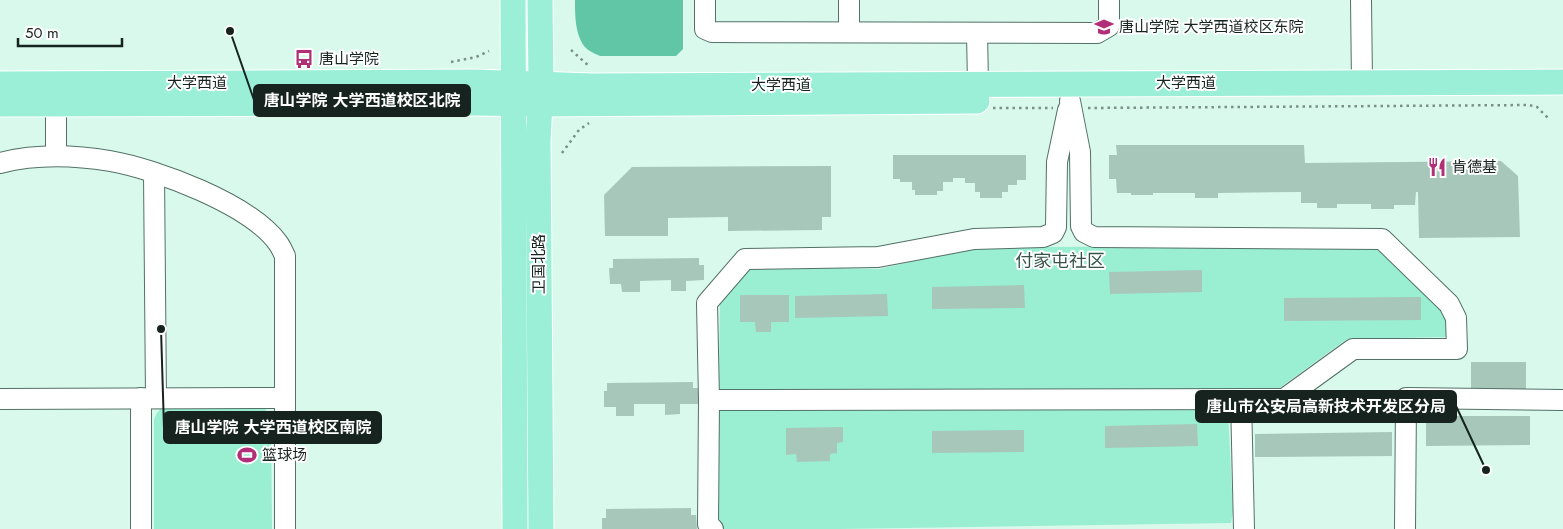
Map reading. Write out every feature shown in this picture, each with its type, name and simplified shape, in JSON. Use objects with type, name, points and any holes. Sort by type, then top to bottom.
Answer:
[{"type":"main road","name":"卫国北路","points":[[512,0],[514,529]]},
{"type":"main road","name":"卫国北路","points":[[540,0],[538,141],[541,529]]},
{"type":"main road","name":"大学西道","points":[[0,84],[456,82],[513,94],[540,95],[1070,101],[1563,96]]},
{"type":"main road","name":"大学西道","points":[[540,95],[978,84],[1563,82]]},
{"type":"main road","name":"大学西道","points":[[0,104],[475,103],[513,94]]},
{"type":"street","points":[[705,0],[705,29],[712,32],[977,33],[1097,33],[1109,26],[1109,0]]},
{"type":"street","points":[[849,0],[849,32]]},
{"type":"street","points":[[1361,0],[1362,82]]},
{"type":"street","points":[[977,33],[978,84]]},
{"type":"street","points":[[709,400],[1284,399],[1353,349],[1456,349],[1456,318],[1449,304],[1382,239],[1094,237],[1084,232],[1081,226],[1080,152],[1070,101]]},
{"type":"street","points":[[713,529],[708,524],[709,400],[707,303],[745,258],[878,257],[974,239],[1044,237],[1053,233],[1056,227],[1057,162],[1070,101]]},
{"type":"street","points":[[56,104],[56,156]]},
{"type":"street","points":[[0,163],[10,160],[56,156],[110,161],[154,173],[214,196],[255,220],[278,242],[285,256],[285,529]]},
{"type":"street","points":[[141,529],[149,398],[154,173]]},
{"type":"street","points":[[0,399],[284,398]]},
{"type":"street","points":[[1405,529],[1406,398],[1563,400]]},
{"type":"street","points":[[1241,399],[1244,529]]},
{"type":"path","points":[[571,50],[592,68]]},
{"type":"path","points":[[442,64],[476,57],[489,51]]},
{"type":"path","points":[[562,153],[579,130],[592,120]]},
{"type":"green space","points":[[575,0],[683,0],[683,49],[676,56],[597,55],[582,44],[576,21]]},
{"type":"green space","points":[[1374,245],[1448,317],[1446,337],[1347,339],[1278,389],[1227,391],[1233,512],[1231,523],[724,529],[717,520],[720,299],[748,266],[879,269],[968,249]]},
{"type":"green space","points":[[262,406],[271,418],[272,529],[154,529],[154,419],[162,407]]},
{"type":"building","points":[[1116,145],[1304,145],[1305,163],[1501,161],[1518,176],[1520,237],[1419,238],[1418,192],[1416,192],[1415,205],[1394,205],[1394,209],[1371,209],[1371,204],[1337,204],[1337,208],[1317,208],[1317,203],[1301,203],[1301,192],[1218,193],[1218,198],[1195,198],[1195,193],[1131,195],[1131,193],[1117,193],[1116,179],[1109,179],[1109,155],[1117,155]]},
{"type":"building","points":[[893,155],[1026,155],[1026,180],[1017,180],[1017,185],[1008,185],[1008,192],[1002,192],[1002,198],[980,198],[980,192],[975,192],[975,183],[965,183],[965,178],[953,178],[953,182],[943,182],[943,191],[937,191],[937,195],[915,195],[915,190],[912,190],[912,182],[900,182],[900,179],[893,179]]},
{"type":"building","points":[[831,166],[831,217],[822,217],[822,230],[728,231],[728,217],[668,218],[668,236],[605,236],[604,195],[632,167]]},
{"type":"building","points":[[699,258],[699,265],[704,265],[704,280],[686,281],[686,291],[671,291],[671,280],[640,281],[640,292],[622,292],[621,284],[610,284],[609,268],[613,268],[613,259]]},
{"type":"building","points":[[1202,270],[1202,292],[1110,294],[1109,272]]},
{"type":"building","points":[[1024,285],[1025,308],[932,309],[932,287]]},
{"type":"building","points":[[887,294],[888,316],[795,318],[795,296]]},
{"type":"building","points":[[740,295],[789,295],[789,322],[771,322],[771,332],[756,332],[755,322],[740,322]]},
{"type":"building","points":[[1421,297],[1421,320],[1284,321],[1284,298]]},
{"type":"building","points":[[1471,362],[1526,362],[1526,389],[1513,389],[1513,394],[1481,394],[1481,388],[1471,388]]},
{"type":"building","points":[[693,382],[693,388],[698,388],[698,404],[680,404],[680,414],[665,415],[665,404],[634,404],[634,416],[616,416],[616,407],[604,407],[604,391],[607,391],[607,383]]},
{"type":"building","points":[[1426,416],[1530,416],[1530,445],[1426,446]]},
{"type":"building","points":[[1197,424],[1198,446],[1105,448],[1105,426]]},
{"type":"building","points":[[843,427],[843,442],[837,443],[837,453],[830,454],[830,461],[797,462],[796,454],[786,455],[786,428]]},
{"type":"building","points":[[1024,430],[1024,452],[932,453],[932,431]]},
{"type":"building","points":[[1392,432],[1392,456],[1255,457],[1255,434]]},
{"type":"building","points":[[691,508],[691,515],[696,515],[697,529],[602,529],[602,518],[606,518],[606,509]]},
{"type":"place","name":"唐山学院 大学西道校区东院","points":[[1104,27]]},
{"type":"place","name":"唐山学院 大学西道校区北院","points":[[230,31]]},
{"type":"place","name":"唐山学院","points":[[304,59]]},
{"type":"place","name":"肯德基","points":[[1437,167]]},
{"type":"place","name":"唐山学院 大学西道校区南院","points":[[161,329]]},
{"type":"place","name":"篮球场","points":[[247,455]]},
{"type":"place","name":"唐山市公安局高新技术开发区分局","points":[[1486,470]]},
{"type":"district","name":"付家屯社区","points":[[1060,261]]}]
